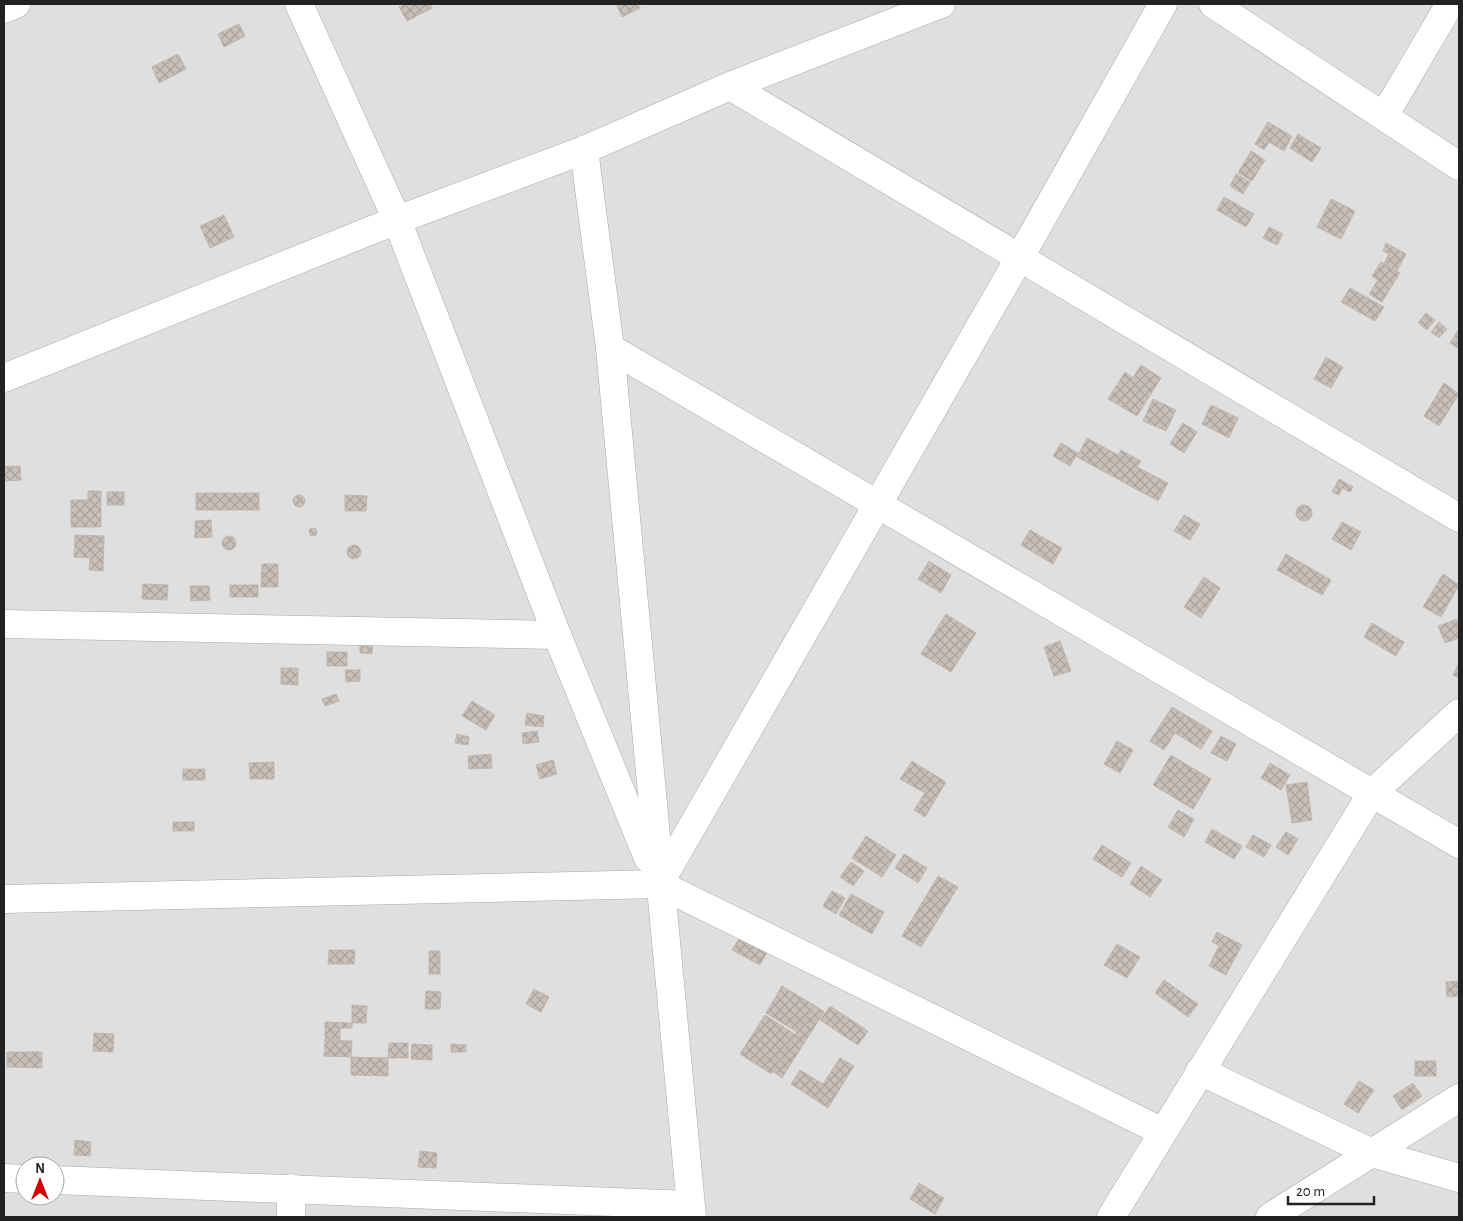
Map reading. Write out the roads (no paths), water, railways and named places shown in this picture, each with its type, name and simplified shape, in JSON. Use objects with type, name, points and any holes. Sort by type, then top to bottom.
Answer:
[{"type":"street","points":[[4,9],[16,4]]},
{"type":"street","points":[[299,4],[397,220],[557,635],[659,884]]},
{"type":"street","points":[[4,378],[397,220],[584,150],[730,86],[942,4]]},
{"type":"street","points":[[659,884],[1020,257],[1163,4]]},
{"type":"street","points":[[1213,4],[1459,166]]},
{"type":"street","points":[[1384,116],[1450,4]]},
{"type":"street","points":[[730,86],[1459,518]]},
{"type":"street","points":[[65,1180],[291,1188],[690,1211],[610,348],[584,150]]},
{"type":"street","points":[[610,348],[1459,844]]},
{"type":"street","points":[[4,624],[557,635]]},
{"type":"street","points":[[1110,1217],[1372,793],[1459,713]]},
{"type":"street","points":[[4,899],[659,884],[1163,1132]]},
{"type":"street","points":[[1200,1072],[1372,1153],[1459,1178]]},
{"type":"street","points":[[1270,1217],[1459,1098]]},
{"type":"street","points":[[291,1188],[291,1217]]}]
